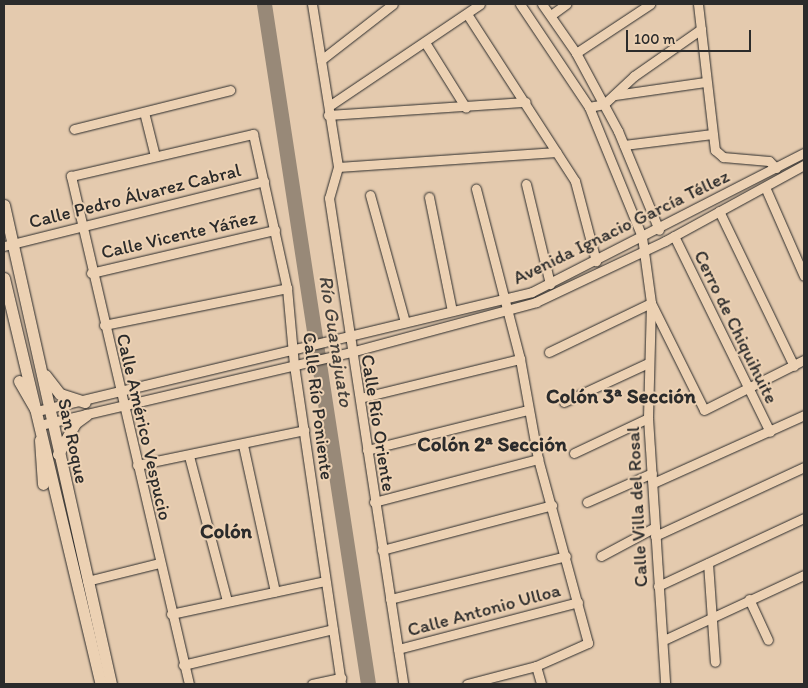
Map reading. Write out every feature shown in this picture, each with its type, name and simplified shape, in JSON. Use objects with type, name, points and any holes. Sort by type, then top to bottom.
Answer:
[{"type":"main road","name":"San Roque","points":[[4,205],[9,244],[41,370],[44,427],[101,684]]},
{"type":"main road","name":"San Roque","points":[[4,278],[6,293],[42,410]]},
{"type":"main road","points":[[41,370],[60,394],[85,402]]},
{"type":"main road","points":[[19,381],[42,410]]},
{"type":"main road","points":[[58,454],[76,423],[86,415]]},
{"type":"main road","name":"San Roque","points":[[44,427],[58,454],[111,684]]},
{"type":"main road","points":[[43,484],[38,454],[44,427]]},
{"type":"street","points":[[312,4],[338,167],[556,152]]},
{"type":"street","points":[[321,60],[393,4]]},
{"type":"street","points":[[328,111],[426,44],[480,4]]},
{"type":"street","name":"Calle Villa del Rosal","points":[[520,4],[588,107],[642,237],[645,250],[651,303],[648,418],[658,586],[666,639],[665,684]]},
{"type":"street","points":[[542,4],[576,53],[604,104],[624,145],[659,230]]},
{"type":"street","points":[[551,15],[566,4]]},
{"type":"street","points":[[576,53],[650,4]]},
{"type":"street","points":[[698,4],[715,150],[723,157],[769,161],[776,168]]},
{"type":"street","points":[[467,14],[526,102],[575,181],[596,261]]},
{"type":"street","points":[[588,107],[604,104],[634,76],[701,29]]},
{"type":"street","points":[[426,44],[466,108]]},
{"type":"street","points":[[614,95],[706,82]]},
{"type":"street","points":[[74,129],[230,90]]},
{"type":"street","points":[[328,111],[466,108],[526,102]]},
{"type":"street","points":[[144,112],[155,156]]},
{"type":"street","name":"Calle Río Poniente","points":[[155,156],[253,134],[287,288],[295,365],[341,681]]},
{"type":"street","points":[[624,145],[712,134]]},
{"type":"street","name":"Avenida Ignacio García Téllez","points":[[42,410],[85,402],[119,390],[294,350],[344,336],[505,301],[550,284],[659,230],[804,153]]},
{"type":"street","name":"Calle Américo Vespucio","points":[[155,156],[71,176],[91,273],[189,684]]},
{"type":"street","name":"Avenida Ignacio García Téllez","points":[[44,427],[86,415],[347,353],[508,311],[674,236],[804,165]]},
{"type":"street","name":"Calle Río Oriente","points":[[338,167],[329,198],[344,336],[360,398],[374,502],[403,684]]},
{"type":"street","name":"Calle Pedro Álvarez Cabral","points":[[9,244],[264,181]]},
{"type":"street","points":[[526,184],[550,284]]},
{"type":"street","points":[[765,187],[804,276]]},
{"type":"street","points":[[468,684],[536,666],[588,643],[566,556],[538,459],[520,359],[476,189]]},
{"type":"street","points":[[370,195],[405,322]]},
{"type":"street","points":[[429,197],[452,311]]},
{"type":"street","points":[[719,212],[794,366]]},
{"type":"street","name":"Calle Vicente Yáñez","points":[[91,273],[274,230]]},
{"type":"street","name":"Cerro de Chiquihuite","points":[[674,236],[770,432]]},
{"type":"street","points":[[104,326],[287,288]]},
{"type":"street","points":[[549,352],[651,303],[704,410],[804,360]]},
{"type":"street","points":[[360,398],[520,359]]},
{"type":"street","points":[[564,402],[648,363]]},
{"type":"street","points":[[367,450],[528,410]]},
{"type":"street","points":[[653,483],[770,432],[804,415]]},
{"type":"street","points":[[574,453],[648,418]]},
{"type":"street","points":[[137,465],[243,445],[304,430]]},
{"type":"street","points":[[243,445],[275,592]]},
{"type":"street","points":[[189,456],[227,601]]},
{"type":"street","points":[[374,502],[538,459]]},
{"type":"street","points":[[601,556],[804,467]]},
{"type":"street","points":[[587,502],[652,473]]},
{"type":"street","points":[[382,550],[552,505]]},
{"type":"street","points":[[658,586],[804,518]]},
{"type":"street","points":[[390,599],[566,556]]},
{"type":"street","points":[[708,562],[714,662]]},
{"type":"street","points":[[87,581],[159,563]]},
{"type":"street","points":[[666,639],[804,575]]},
{"type":"street","points":[[171,614],[325,581]]},
{"type":"street","points":[[749,599],[768,640]]},
{"type":"street","name":"Calle Antonio Ulloa","points":[[398,649],[578,602]]},
{"type":"street","points":[[183,665],[333,629]]},
{"type":"street","points":[[536,666],[541,684]]},
{"type":"street","points":[[312,684],[341,681]]},
{"type":"waterway","name":"Río Guanajuato","points":[[264,4],[368,684]]},
{"type":"district","name":"Colón 3ª Sección","points":[[621,396]]},
{"type":"district","name":"Colón 2ª Sección","points":[[492,444]]},
{"type":"district","name":"Colón","points":[[226,531]]}]
